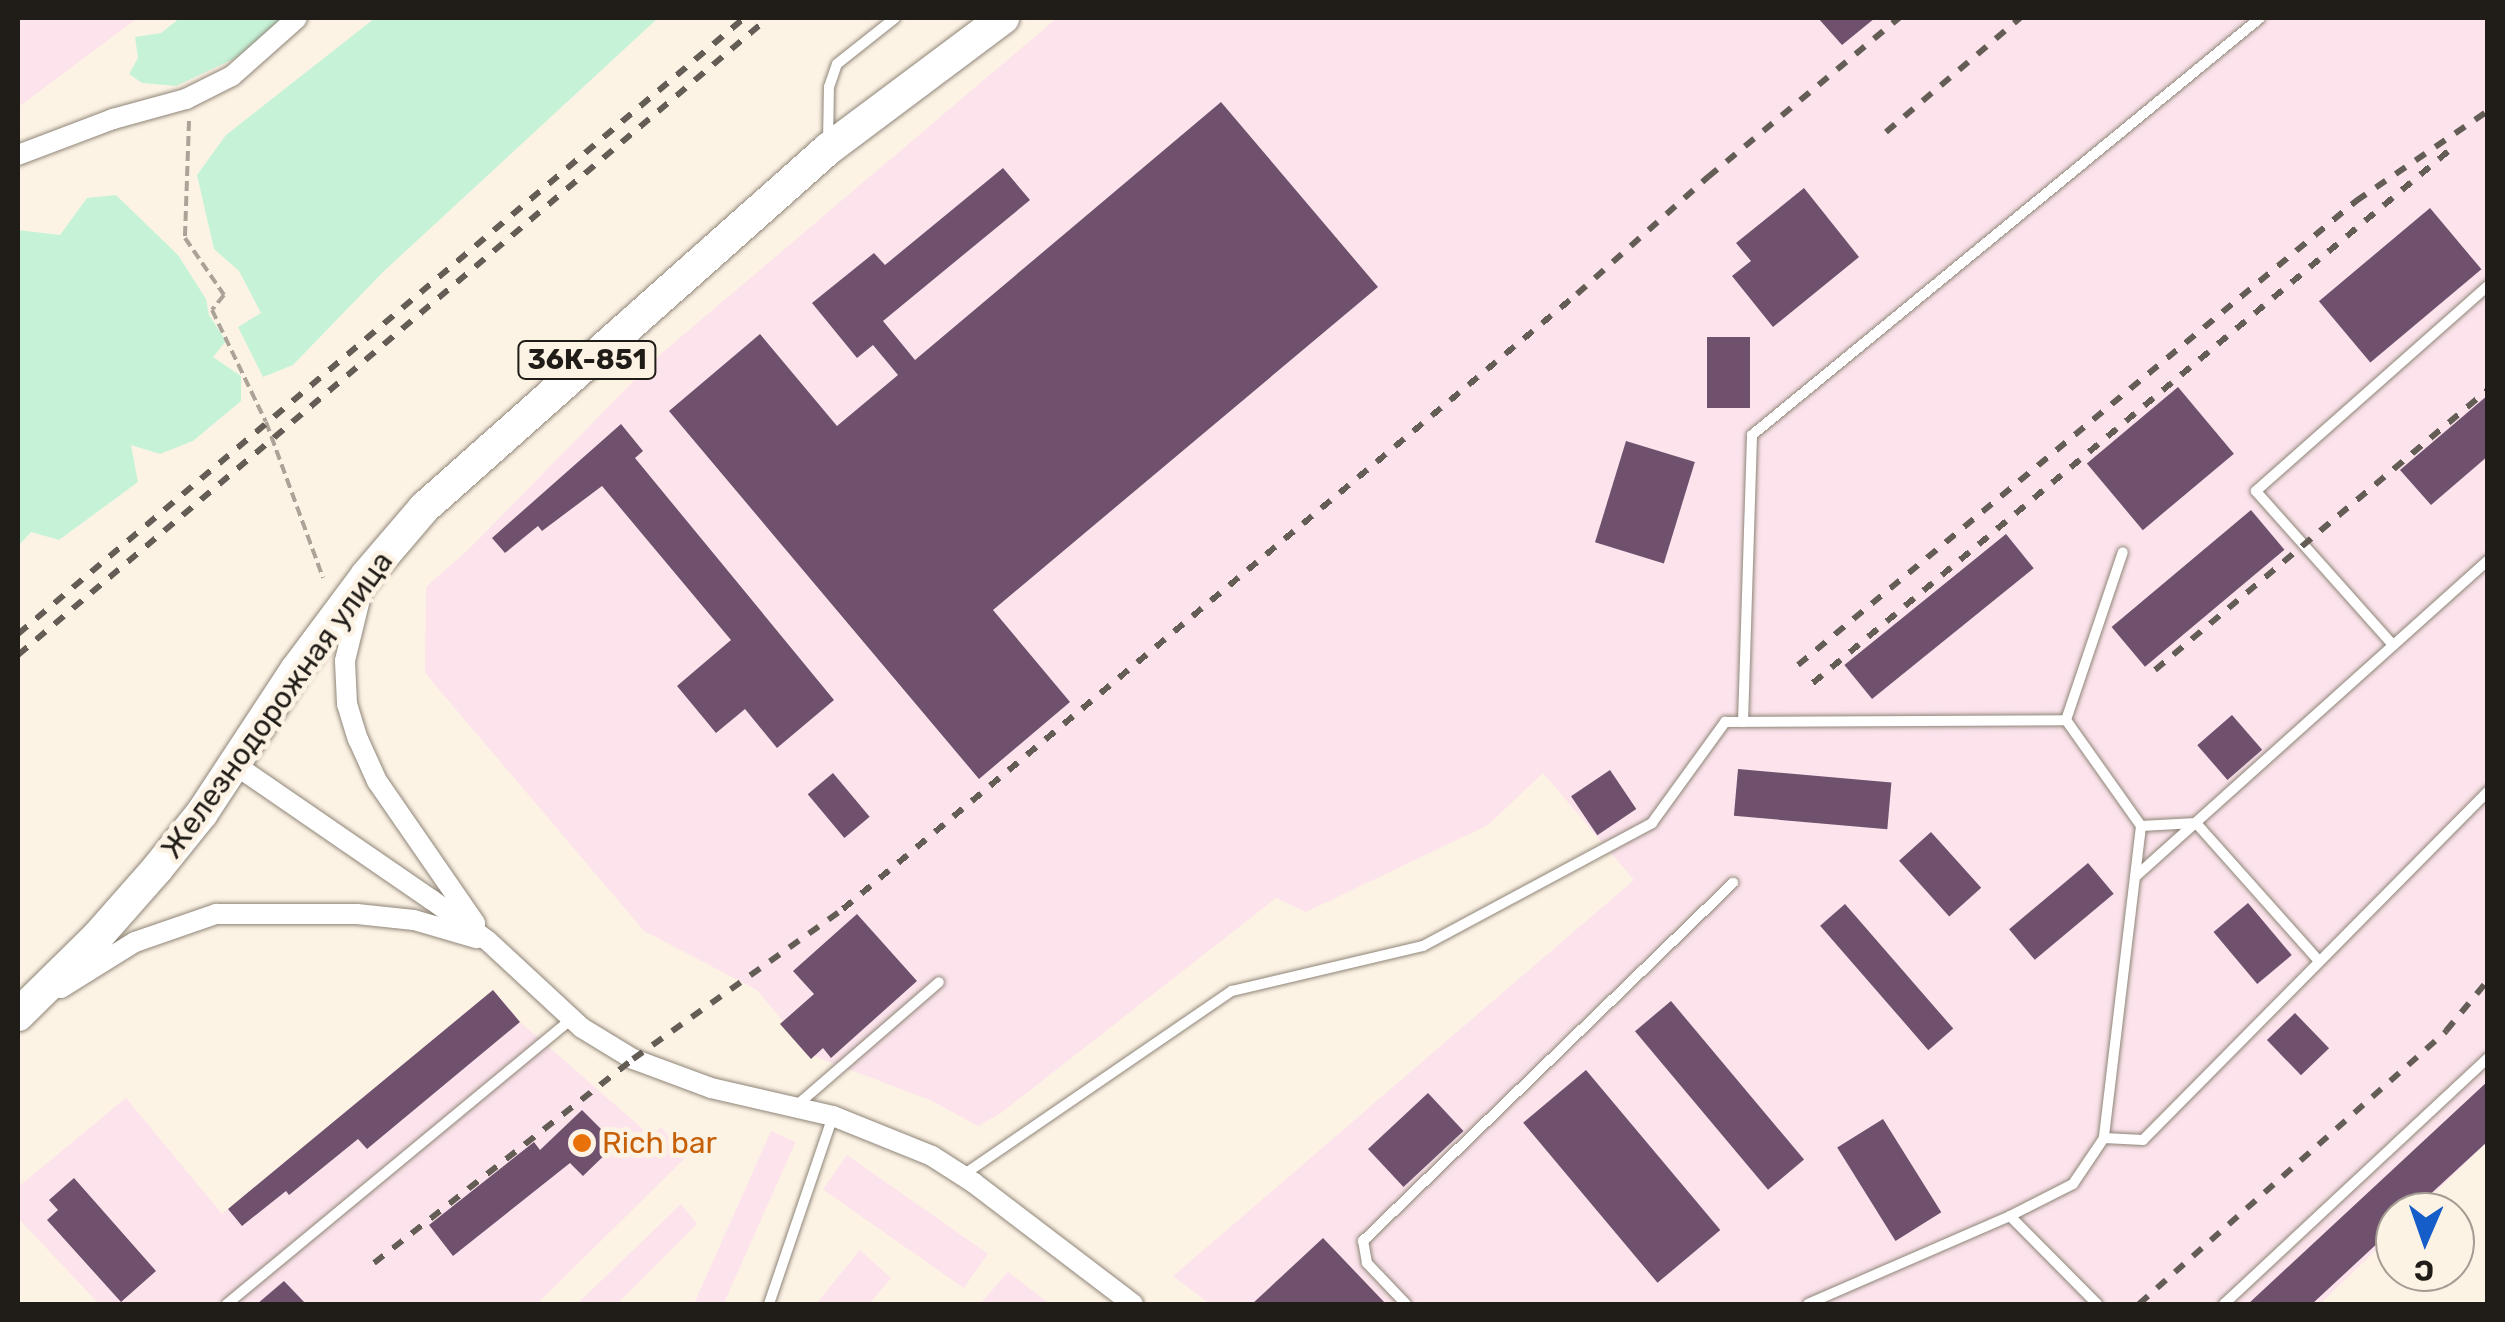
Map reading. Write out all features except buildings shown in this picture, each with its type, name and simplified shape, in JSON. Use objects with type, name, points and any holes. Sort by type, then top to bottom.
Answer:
[{"type":"main road","name":"Железнодорожная улица","points":[[18,1015],[98,936],[157,870],[366,576],[424,508],[828,149],[1003,18]]},
{"type":"street","points":[[18,154],[113,119],[186,100],[232,76],[296,18]]},
{"type":"street","points":[[366,576],[345,661],[347,704],[358,739],[376,781],[488,941]]},
{"type":"street","points":[[234,764],[488,941],[572,1019],[663,1072],[832,1116],[932,1156],[1132,1304]]},
{"type":"street","points":[[18,1015],[134,942],[216,914],[358,914],[414,920],[488,941]]},
{"type":"lane","points":[[828,149],[829,87],[837,64],[896,18]]},
{"type":"lane","points":[[1743,722],[1752,435],[2260,18]]},
{"type":"lane","points":[[2393,646],[2256,490],[2488,286]]},
{"type":"lane","points":[[2066,720],[2123,552]]},
{"type":"lane","points":[[2135,877],[2488,560]]},
{"type":"lane","points":[[963,1176],[1232,991],[1422,946],[1652,823],[1725,722],[2066,720]]},
{"type":"lane","points":[[1808,1304],[2010,1216],[2073,1184],[2104,1138],[2142,826],[2066,720]]},
{"type":"lane","points":[[2104,1138],[2143,1140],[2488,790]]},
{"type":"lane","points":[[2142,826],[2196,822]]},
{"type":"lane","points":[[2196,822],[2320,961]]},
{"type":"lane","points":[[1406,1304],[1367,1262],[1362,1241],[1733,883]]},
{"type":"lane","points":[[795,1107],[939,982]]},
{"type":"lane","points":[[228,1304],[572,1019]]},
{"type":"lane","points":[[2224,1304],[2488,1058]]},
{"type":"lane","points":[[769,1304],[832,1116]]},
{"type":"lane","points":[[2010,1216],[2097,1304]]},
{"type":"path","points":[[186,100],[186,238],[224,295],[212,310],[266,422],[323,578]]},
{"type":"shaded area","points":[[18,18],[138,18],[18,107]]},
{"type":"shaded area","points":[[1057,18],[2487,18],[2487,1142],[2436,1192],[2375,1192],[2375,1251],[2320,1304],[1210,1304],[1173,1276],[1634,880],[1543,773],[1488,825],[1306,912],[1276,898],[1001,1113],[978,1126],[930,1100],[811,1055],[757,990],[644,931],[425,673],[426,587],[470,548],[656,358]]},
{"type":"shaded area","points":[[493,990],[520,1022],[651,1136],[661,1127],[686,1157],[537,1304],[99,1304],[18,1218],[18,1187],[126,1098],[222,1214]]},
{"type":"shaded area","points":[[771,1131],[796,1142],[724,1304],[694,1304]]},
{"type":"shaded area","points":[[847,1155],[988,1254],[964,1288],[823,1189]]},
{"type":"shaded area","points":[[681,1204],[697,1224],[617,1304],[577,1304]]},
{"type":"shaded area","points":[[860,1250],[891,1278],[869,1304],[816,1304]]},
{"type":"shaded area","points":[[1008,1272],[1050,1304],[980,1304]]},
{"type":"green space","points":[[180,18],[284,18],[242,55],[176,86],[142,83],[129,74],[138,58],[135,37],[161,33]]},
{"type":"green space","points":[[375,18],[658,18],[383,272],[293,365],[263,377],[238,327],[261,313],[239,271],[214,249],[197,175],[226,135]]},
{"type":"green space","points":[[116,195],[178,255],[206,299],[209,315],[226,341],[213,357],[241,376],[241,401],[193,441],[160,454],[131,445],[138,482],[59,540],[31,532],[18,546],[18,230],[60,235],[87,198]]},
{"type":"railway","points":[[18,634],[744,18]]},
{"type":"railway","points":[[18,655],[768,18]]},
{"type":"railway","points":[[374,1263],[633,1059],[843,909],[1577,294],[1708,177],[1899,18]]},
{"type":"railway","points":[[1886,132],[2020,18]]},
{"type":"railway","points":[[1798,665],[2356,201],[2488,111]]},
{"type":"railway","points":[[1813,683],[2457,144]]},
{"type":"railway","points":[[2155,670],[2488,390]]},
{"type":"railway","points":[[2139,1304],[2446,1031],[2488,980]]},
{"type":"place","name":"Rich bar","points":[[582,1143]]}]
